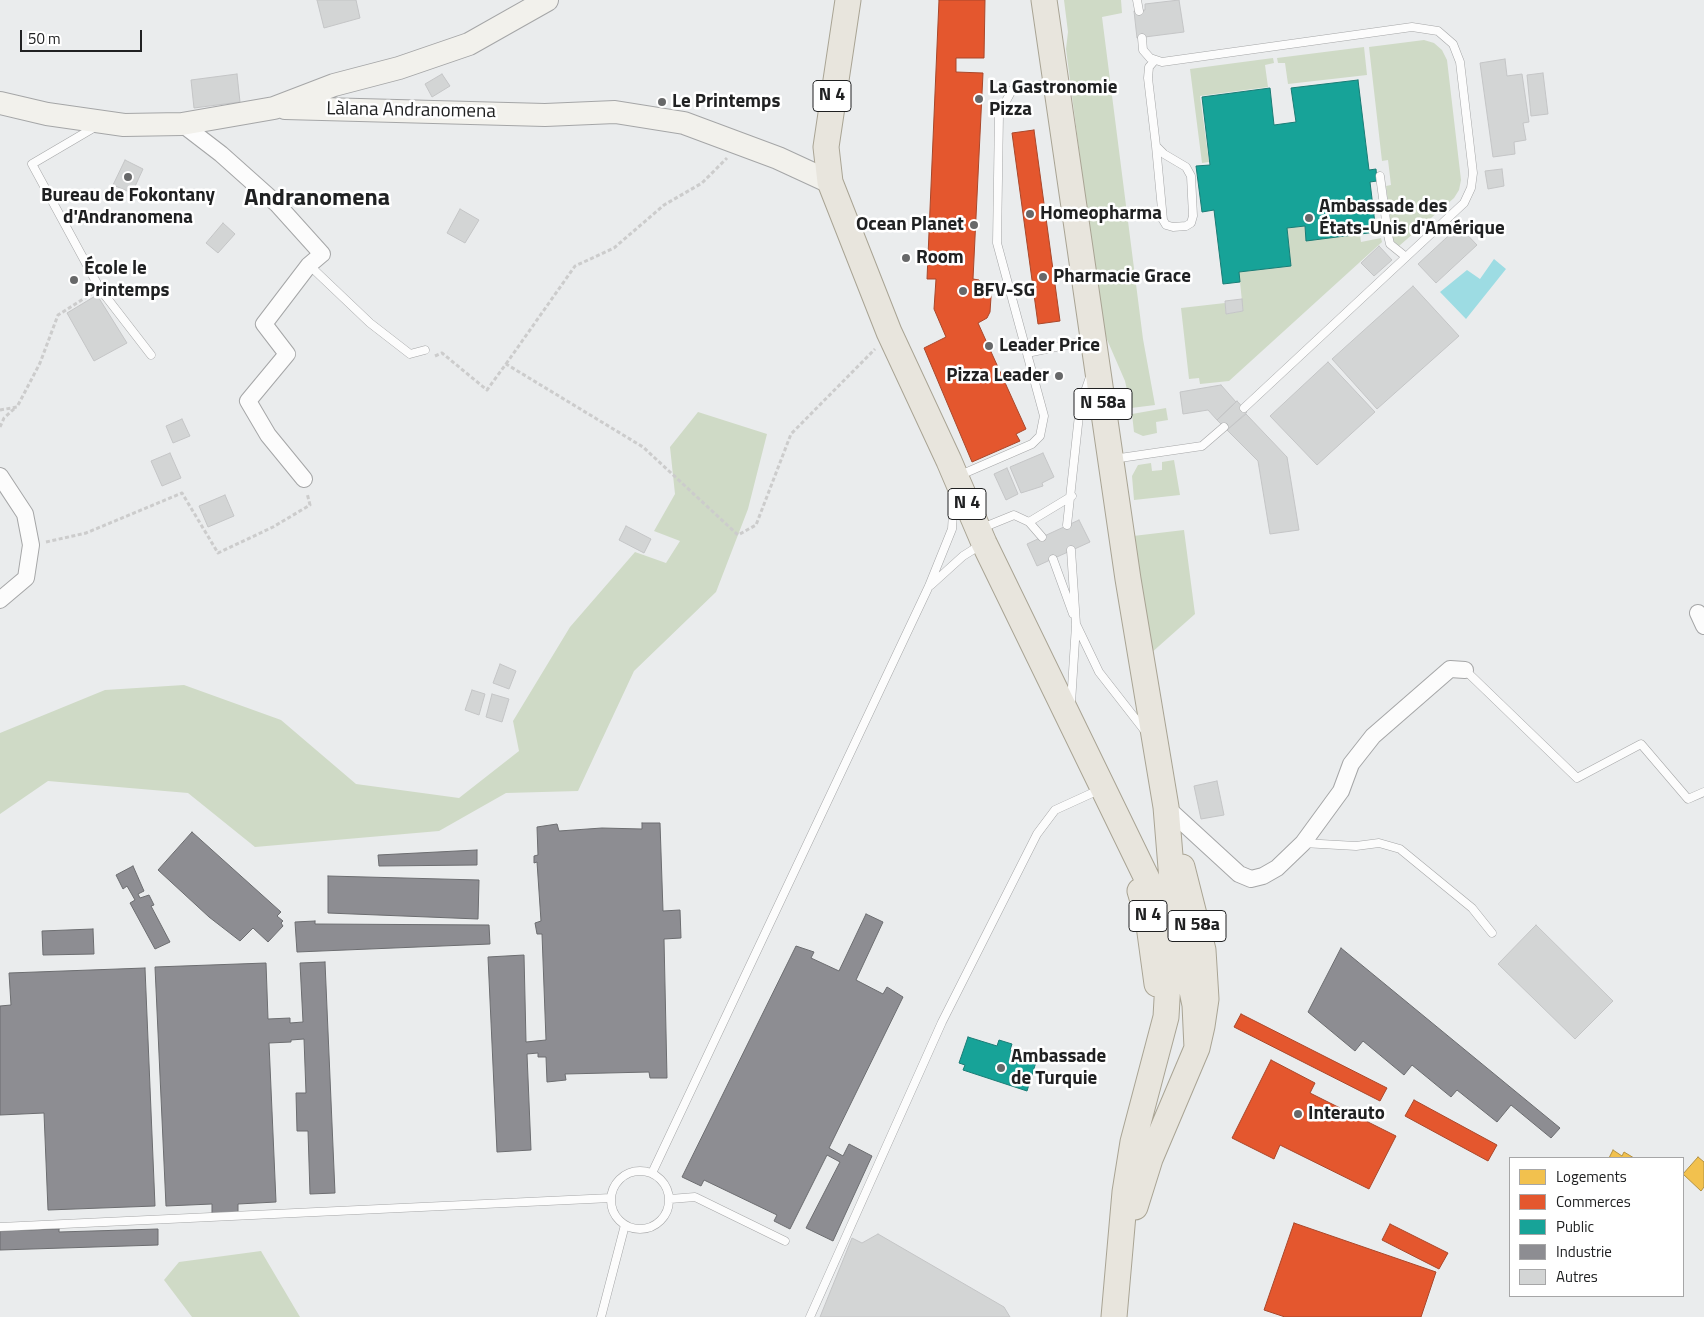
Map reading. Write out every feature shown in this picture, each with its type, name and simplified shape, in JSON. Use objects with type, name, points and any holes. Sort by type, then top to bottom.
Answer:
[{"type":"main road","name":"N 4","points":[[848,0],[826,147],[830,182],[889,332],[981,536],[1172,930],[1188,972],[1194,1004],[1197,1048],[1150,1159],[1117,1277]]},
{"type":"main road","name":"N 58a","points":[[1044,0],[1111,459],[1166,807],[1173,892],[1172,930]]},
{"type":"main road","name":"N 4","points":[[1103,788],[1136,876],[1148,918],[1157,985],[1157,1052],[1133,1142],[1125,1192],[1114,1317]]},
{"type":"main road","name":"N 58a","points":[[1166,807],[1203,950],[1206,999],[1197,1048]]},
{"type":"main road","points":[[1157,1052],[1166,1017],[1172,930]]},
{"type":"street","name":"Làlana Andranomena","points":[[274,108],[334,85],[399,68],[469,44],[547,0]]},
{"type":"street","points":[[0,95],[47,114]]},
{"type":"street","points":[[0,103],[47,114],[124,125],[182,124],[274,108]]},
{"type":"street","name":"Làlana Andranomena","points":[[274,108],[545,115],[615,112],[684,123],[830,182]]},
{"type":"street","points":[[182,124],[221,154],[276,204],[322,254],[309,265],[264,324],[287,354],[248,401],[268,436],[304,479]]},
{"type":"street","points":[[0,476],[25,514],[31,545],[26,578],[0,600]]},
{"type":"street","points":[[1166,807],[1239,874],[1251,878],[1263,876],[1278,868],[1303,843],[1341,791],[1351,764],[1373,736],[1450,669],[1465,670]]},
{"type":"lane","points":[[1137,0],[1140,11]]},
{"type":"lane","points":[[1142,38],[1143,50],[1155,60],[1162,62],[1412,27],[1438,31],[1453,44],[1460,62],[1473,173],[1471,188],[1464,203],[1244,408]]},
{"type":"lane","points":[[1155,60],[1149,67],[1148,78],[1164,220],[1166,225],[1173,228],[1186,226],[1191,223],[1193,216],[1190,176],[1186,167],[1164,154],[1156,146]]},
{"type":"lane","points":[[652,1173],[929,586],[952,529],[954,502],[952,469],[1032,444],[1040,436],[1044,416],[997,243],[999,114],[1012,90],[1056,82]]},
{"type":"lane","points":[[103,122],[32,164],[100,289],[151,355]]},
{"type":"lane","points":[[1380,176],[1390,244],[1406,257]]},
{"type":"lane","points":[[309,265],[370,322],[410,354],[425,350]]},
{"type":"lane","points":[[1027,353],[1095,349],[1080,406],[1072,496],[1067,525]]},
{"type":"lane","points":[[1111,459],[1202,446],[1224,427]]},
{"type":"lane","points":[[1029,522],[1072,496]]},
{"type":"lane","points":[[929,586],[963,556],[981,536],[1014,515],[1029,522],[1042,537]]},
{"type":"lane","points":[[1070,720],[1076,624],[1072,550]]},
{"type":"lane","points":[[1053,558],[1076,624],[1099,672],[1156,744]]},
{"type":"lane","points":[[1465,670],[1577,778],[1641,744],[1688,799],[1704,792]]},
{"type":"lane","points":[[810,1317],[938,1030],[1037,834],[1055,810],[1103,788]]},
{"type":"lane","points":[[1303,843],[1356,846],[1379,843],[1400,849],[1472,908],[1492,934]]},
{"type":"lane","points":[[634,1171],[652,1173],[667,1188],[670,1199],[668,1209],[656,1226],[646,1229],[635,1229],[625,1225],[617,1218],[612,1209],[610,1198],[618,1181],[634,1171]]},
{"type":"lane","points":[[670,1199],[694,1197],[785,1241]]},
{"type":"lane","points":[[0,1227],[610,1198]]},
{"type":"lane","points":[[601,1317],[625,1225]]},
{"type":"path","points":[[410,354],[428,358],[442,353],[487,390],[575,266],[614,248],[664,205],[702,182],[742,145]]},
{"type":"path","points":[[0,427],[4,418],[17,407],[40,362],[58,315],[100,289]]},
{"type":"path","points":[[506,364],[643,447],[738,535],[756,525],[791,434],[874,350]]},
{"type":"path","points":[[0,410],[17,407]]},
{"type":"path","points":[[31,545],[86,533],[182,493],[218,553],[273,527],[310,505],[304,479]]},
{"type":"green space","points":[[1064,0],[1121,0],[1122,13],[1102,17],[1143,339],[1155,405],[1131,408],[1125,381],[1102,328],[1066,49],[1068,32]]},
{"type":"green space","points":[[1424,40],[1434,43],[1442,50],[1447,60],[1461,180],[1459,190],[1454,198],[1399,246],[1393,241],[1386,186],[1391,185],[1388,160],[1382,161],[1369,47]]},
{"type":"green space","points":[[1364,47],[1367,75],[1288,84],[1285,63],[1278,63],[1277,58]]},
{"type":"green space","points":[[1273,58],[1274,63],[1265,65],[1268,87],[1200,96],[1209,162],[1202,163],[1190,69]]},
{"type":"green space","points":[[1305,226],[1306,240],[1360,234],[1361,242],[1381,238],[1382,242],[1229,381],[1200,384],[1199,378],[1189,379],[1181,308],[1225,303],[1226,314],[1243,311],[1239,272],[1291,266],[1287,228]]},
{"type":"green space","points":[[1166,408],[1168,420],[1156,422],[1157,433],[1143,436],[1134,432],[1132,414]]},
{"type":"green space","points":[[698,412],[767,434],[748,509],[716,592],[634,671],[578,791],[506,793],[439,831],[255,847],[188,793],[48,781],[0,814],[0,733],[105,690],[184,685],[281,720],[356,784],[459,798],[519,751],[513,721],[570,627],[635,552],[666,563],[680,541],[654,531],[675,494],[670,447]]},
{"type":"green space","points":[[1174,460],[1180,495],[1134,500],[1132,476],[1138,465],[1151,463],[1152,471],[1162,470],[1162,462]]},
{"type":"green space","points":[[1184,530],[1195,614],[1150,654],[1133,536]]},
{"type":"green space","points":[[261,1251],[300,1317],[192,1317],[164,1280],[179,1262]]},
{"type":"water","points":[[1494,259],[1506,269],[1466,319],[1440,292],[1467,270],[1480,279]]},
{"type":"building: Logements","points":[[1613,1150],[1622,1156],[1624,1152],[1632,1157],[1610,1157]]},
{"type":"building: Logements","points":[[1698,1157],[1704,1162],[1704,1187],[1701,1191],[1684,1175]]},
{"type":"building: Commerces","points":[[939,0],[985,0],[984,58],[956,58],[956,72],[983,73],[973,279],[979,280],[989,290],[991,297],[990,312],[987,318],[978,323],[1026,429],[1016,434],[1020,441],[972,462],[924,348],[946,337],[934,309],[936,279],[927,279]]},
{"type":"building: Commerces","points":[[1034,130],[1060,321],[1038,324],[1012,133]]},
{"type":"building: Commerces","points":[[1241,1014],[1387,1088],[1380,1101],[1234,1027]]},
{"type":"building: Commerces","name":"Interauto","points":[[1271,1060],[1315,1083],[1310,1093],[1396,1136],[1369,1189],[1280,1145],[1274,1159],[1232,1138]]},
{"type":"building: Commerces","points":[[1414,1100],[1497,1145],[1488,1161],[1405,1116]]},
{"type":"building: Commerces","points":[[1294,1223],[1436,1272],[1421,1317],[1285,1317],[1264,1310]]},
{"type":"building: Commerces","points":[[1390,1224],[1448,1253],[1439,1269],[1382,1240]]},
{"type":"building: Public","points":[[1358,80],[1369,170],[1376,169],[1377,181],[1370,182],[1376,232],[1306,241],[1305,226],[1287,228],[1291,266],[1239,272],[1240,282],[1223,284],[1214,210],[1202,212],[1196,166],[1210,165],[1202,97],[1270,88],[1274,125],[1296,122],[1291,88]]},
{"type":"building: Public","points":[[968,1037],[997,1046],[999,1040],[1012,1044],[1010,1050],[1037,1059],[1027,1091],[963,1070],[965,1065],[959,1063]]},
{"type":"building: Industrie","points":[[642,823],[660,823],[663,911],[680,910],[681,938],[664,939],[667,1078],[650,1078],[649,1072],[565,1074],[566,1080],[547,1082],[546,1057],[538,1057],[538,1053],[527,1054],[531,1150],[497,1152],[488,957],[524,955],[526,1042],[546,1040],[542,934],[537,934],[535,923],[541,921],[537,862],[534,863],[534,856],[538,855],[537,827],[557,824],[559,831],[602,828],[642,829]]},
{"type":"building: Industrie","points":[[192,832],[281,912],[277,916],[283,921],[281,923],[283,926],[268,942],[253,928],[240,941],[209,917],[158,870]]},
{"type":"building: Industrie","points":[[477,850],[477,865],[379,866],[378,855]]},
{"type":"building: Industrie","points":[[133,866],[144,891],[138,894],[140,898],[149,895],[154,905],[151,906],[170,942],[155,949],[130,903],[135,900],[127,886],[123,889],[116,875]]},
{"type":"building: Industrie","points":[[328,876],[479,880],[478,919],[328,913]]},
{"type":"building: Industrie","points":[[866,914],[883,922],[856,980],[883,994],[887,987],[903,997],[829,1148],[843,1156],[849,1144],[872,1156],[833,1241],[806,1228],[840,1162],[827,1155],[790,1229],[774,1221],[777,1215],[704,1180],[701,1186],[682,1177],[796,946],[814,952],[811,958],[839,971]]},
{"type":"building: Industrie","points":[[315,921],[315,924],[489,925],[490,944],[297,952],[295,922]]},
{"type":"building: Industrie","points":[[93,929],[94,954],[43,955],[42,931]]},
{"type":"building: Industrie","points":[[1341,948],[1560,1128],[1551,1138],[1511,1105],[1497,1122],[1457,1090],[1451,1097],[1412,1065],[1404,1075],[1363,1041],[1355,1051],[1308,1012]]},
{"type":"building: Industrie","points":[[325,962],[335,1193],[310,1194],[308,1131],[297,1131],[296,1093],[306,1093],[304,1039],[291,1040],[291,1042],[269,1043],[276,1202],[238,1204],[238,1214],[212,1215],[212,1204],[166,1206],[155,967],[266,963],[268,1019],[290,1018],[290,1023],[303,1022],[300,963]]},
{"type":"building: Industrie","points":[[145,968],[155,1206],[48,1210],[44,1113],[0,1115],[0,1006],[11,1005],[9,973]]},
{"type":"building: Industrie","points":[[59,1229],[59,1232],[158,1229],[158,1245],[0,1250],[0,1231]]},
{"type":"building: Autres","points":[[317,0],[356,0],[360,18],[324,28]]},
{"type":"building: Autres","points":[[1179,0],[1184,32],[1137,38],[1134,11],[1145,10],[1145,4]]},
{"type":"building: Autres","points":[[1505,59],[1507,76],[1522,74],[1529,122],[1523,123],[1526,140],[1514,142],[1515,154],[1493,157],[1480,63]]},
{"type":"building: Autres","points":[[1543,73],[1548,114],[1531,116],[1527,75]]},
{"type":"building: Autres","points":[[237,74],[240,102],[194,108],[191,80]]},
{"type":"building: Autres","points":[[442,74],[450,86],[432,97],[425,84]]},
{"type":"building: Autres","name":"Bureau de Fokontany d'Andranomena","points":[[125,160],[143,169],[132,193],[113,185]]},
{"type":"building: Autres","points":[[1502,169],[1504,186],[1488,189],[1485,171]]},
{"type":"building: Autres","points":[[460,209],[479,220],[465,243],[447,233]]},
{"type":"building: Autres","points":[[223,223],[235,234],[218,253],[206,243]]},
{"type":"building: Autres","points":[[1459,226],[1477,245],[1436,283],[1418,264]]},
{"type":"building: Autres","points":[[1379,246],[1392,260],[1374,276],[1361,263]]},
{"type":"building: Autres","points":[[1413,286],[1459,336],[1377,409],[1332,359]]},
{"type":"building: Autres","points":[[97,295],[127,343],[94,361],[67,313]]},
{"type":"building: Autres","points":[[1242,299],[1243,311],[1226,314],[1225,301]]},
{"type":"building: Autres","points":[[1328,362],[1375,412],[1317,465],[1270,416]]},
{"type":"building: Autres","points":[[1221,385],[1236,402],[1217,420],[1208,410],[1183,414],[1180,392]]},
{"type":"building: Autres","points":[[1237,401],[1247,412],[1227,430],[1217,420]]},
{"type":"building: Autres","points":[[1246,414],[1287,457],[1299,530],[1270,534],[1258,461],[1227,430]]},
{"type":"building: Autres","points":[[182,419],[190,436],[173,443],[166,426]]},
{"type":"building: Autres","points":[[170,453],[181,478],[162,486],[151,461]]},
{"type":"building: Autres","points":[[1043,453],[1054,477],[1042,483],[1043,486],[1021,493],[1010,467]]},
{"type":"building: Autres","points":[[1007,468],[1018,494],[1006,500],[994,474]]},
{"type":"building: Autres","points":[[225,495],[234,516],[208,527],[199,506]]},
{"type":"building: Autres","points":[[1079,520],[1090,542],[1037,566],[1027,544]]},
{"type":"building: Autres","points":[[626,526],[651,539],[644,553],[619,540]]},
{"type":"building: Autres","points":[[500,664],[516,671],[509,689],[493,683]]},
{"type":"building: Autres","points":[[472,690],[485,694],[479,715],[465,710]]},
{"type":"building: Autres","points":[[492,694],[509,699],[502,722],[486,717]]},
{"type":"building: Autres","points":[[1217,781],[1224,815],[1201,819],[1194,786]]},
{"type":"building: Autres","points":[[1536,925],[1613,1001],[1575,1039],[1498,964]]},
{"type":"building: Autres","points":[[878,1234],[1004,1307],[1010,1317],[820,1317],[852,1238],[862,1243]]},
{"type":"place","name":"La Gastronomie Pizza","points":[[979,99]]},
{"type":"place","name":"Le Printemps","points":[[662,102]]},
{"type":"place","name":"Bureau de Fokontany d'Andranomena","points":[[128,177]]},
{"type":"place","name":"Homeopharma","points":[[1030,214]]},
{"type":"place","name":"Ambassade des États-Unis d'Amérique","points":[[1309,218]]},
{"type":"place","name":"Ocean Planet","points":[[974,225]]},
{"type":"place","name":"Room","points":[[906,258]]},
{"type":"place","name":"Pharmacie Grace","points":[[1043,277]]},
{"type":"place","name":"École le Printemps","points":[[74,280]]},
{"type":"place","name":"BFV-SG","points":[[963,291]]},
{"type":"place","name":"Leader Price","points":[[989,346]]},
{"type":"place","name":"Pizza Leader","points":[[1059,376]]},
{"type":"place","name":"Ambassade de Turquie","points":[[1001,1068]]},
{"type":"place","name":"Interauto","points":[[1298,1114]]},
{"type":"district","name":"Andranomena","points":[[317,199]]}]
